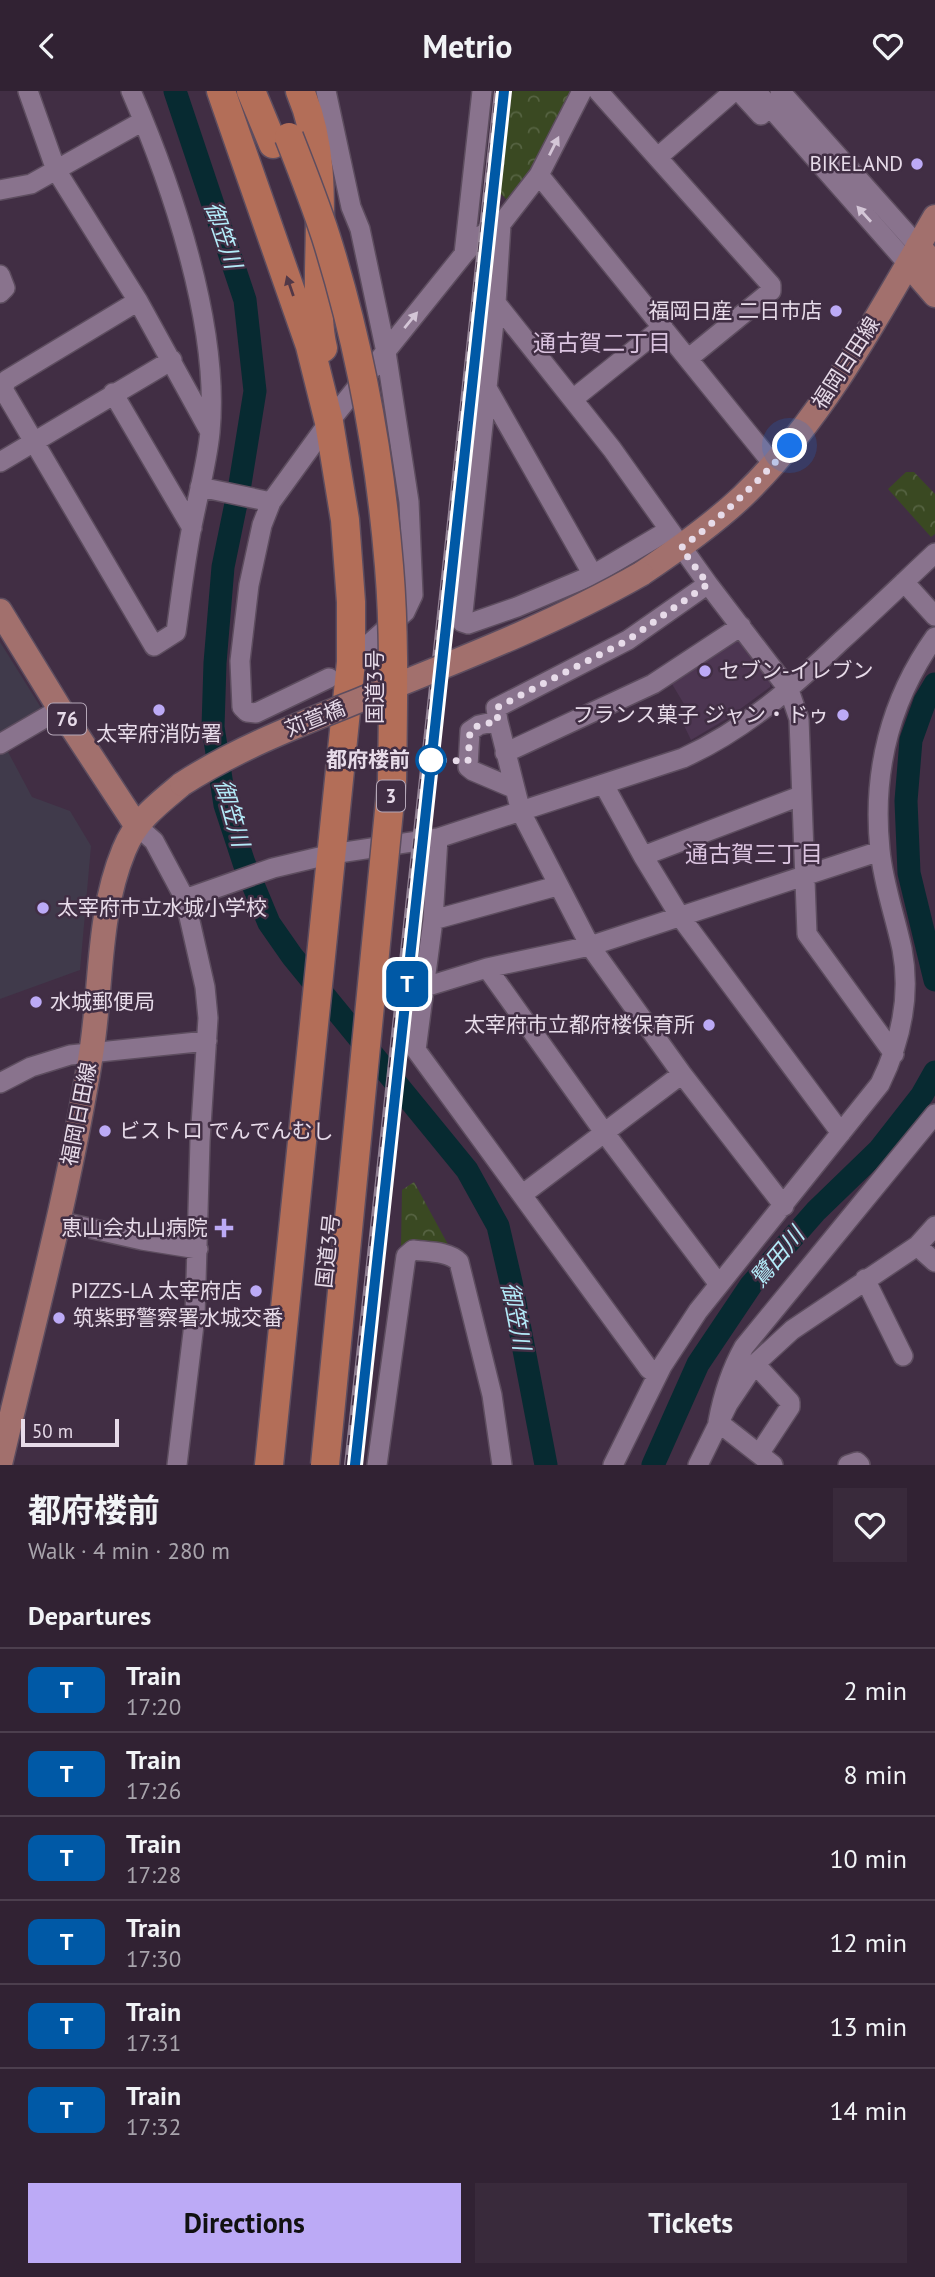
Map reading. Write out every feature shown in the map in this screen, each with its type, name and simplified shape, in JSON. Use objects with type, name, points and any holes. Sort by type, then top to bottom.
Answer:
[{"type":"highway","name":"3","points":[[220,91],[310,346],[348,465],[359,565],[362,650],[338,853]]},
{"type":"highway","name":"国道3号","points":[[251,91],[281,140],[325,237],[340,287],[368,404],[389,567],[394,675],[392,780],[325,1465]]},
{"type":"highway","name":"国道3号","points":[[270,91],[338,346],[352,416],[373,569],[377,687],[373,796],[307,1465]]},
{"type":"highway","name":"3","points":[[269,1465],[335,896],[351,662],[351,601],[345,520],[319,322],[320,178],[310,94]]},
{"type":"highway","name":"3","points":[[284,1465],[317,1068]]},
{"type":"main road","name":"福岡日田線","points":[[641,574],[675,539],[709,527],[773,464],[832,388],[935,217]]},
{"type":"main road","points":[[914,255],[935,265]]},
{"type":"main road","points":[[914,255],[935,295]]},
{"type":"main road","name":"苅萱橋","points":[[182,784],[239,751],[539,627],[641,574]]},
{"type":"main road","name":"76","points":[[0,611],[136,825]]},
{"type":"main road","name":"福岡日田線","points":[[0,1464],[58,1221],[92,1053],[106,918],[113,884],[124,850],[136,825],[182,784]]},
{"type":"street","points":[[28,91],[56,170],[138,301],[210,433]]},
{"type":"street","points":[[131,91],[176,212],[198,295],[212,388],[206,488],[192,528],[176,632],[154,646],[4,389],[4,384],[138,301]]},
{"type":"street","points":[[464,254],[482,91]]},
{"type":"street","points":[[329,678],[256,713],[247,712],[242,707],[240,661],[249,585],[267,501],[464,254],[482,235],[501,224],[539,174],[582,91]]},
{"type":"street","points":[[598,91],[771,285],[771,291],[688,358]]},
{"type":"street","points":[[659,157],[734,91]]},
{"type":"street","points":[[739,91],[781,136],[831,163]]},
{"type":"street","points":[[756,91],[784,98],[831,163],[914,255]]},
{"type":"street","points":[[310,94],[360,229],[386,352],[410,502],[413,595],[405,613],[362,650]]},
{"type":"street","points":[[0,190],[31,184],[144,121]]},
{"type":"street","points":[[539,174],[773,464]]},
{"type":"street","points":[[501,224],[496,303],[462,622],[468,624],[517,607],[675,539]]},
{"type":"street","points":[[0,275],[5,288],[0,293]]},
{"type":"street","points":[[496,303],[612,449],[708,584],[789,690],[799,719],[807,935],[894,1054]]},
{"type":"street","points":[[573,399],[663,327]]},
{"type":"street","points":[[0,462],[172,360]]},
{"type":"street","points":[[487,388],[593,575]]},
{"type":"street","points":[[113,393],[192,528]]},
{"type":"street","points":[[206,488],[267,501]]},
{"type":"street","points":[[185,899],[273,868],[338,853],[438,838],[604,785],[710,746],[755,717],[789,690],[935,553]]},
{"type":"street","points":[[904,582],[935,616]]},
{"type":"street","points":[[708,584],[628,640],[496,708],[513,788],[521,812],[590,946],[682,1074],[784,1206]]},
{"type":"street","points":[[505,753],[653,684],[741,626]]},
{"type":"street","points":[[612,1465],[657,1375],[718,1283],[784,1206],[880,1084],[894,1054],[904,1011],[905,969],[880,852],[878,797],[884,751],[898,704],[923,654],[935,638]]},
{"type":"street","points":[[0,744],[60,709]]},
{"type":"street","points":[[498,721],[479,725],[470,731],[468,767],[513,788]]},
{"type":"street","points":[[604,785],[679,915],[841,1133]]},
{"type":"street","points":[[643,856],[800,796]]},
{"type":"street","points":[[136,825],[154,841],[185,899],[205,987],[208,1018],[200,1141],[195,1316],[177,1465]]},
{"type":"street","points":[[438,838],[433,920],[416,1050],[649,1369],[657,1375]]},
{"type":"street","points":[[425,987],[487,968],[590,946],[880,852]]},
{"type":"street","points":[[433,920],[557,886]]},
{"type":"street","points":[[487,968],[604,1132],[718,1283]]},
{"type":"street","points":[[0,1083],[50,1060],[206,1041]]},
{"type":"street","points":[[523,1195],[682,1074]]},
{"type":"street","points":[[718,1422],[726,1387],[744,1346],[935,1114]]},
{"type":"street","points":[[58,1221],[142,1240],[198,1249]]},
{"type":"street","points":[[698,1465],[718,1422],[755,1364],[792,1330],[917,1246],[935,1226]]},
{"type":"street","points":[[917,1246],[935,1262]]},
{"type":"street","points":[[377,1465],[406,1256],[413,1250],[447,1255],[459,1262],[492,1395],[502,1465]]},
{"type":"street","points":[[865,1279],[903,1356]]},
{"type":"street","points":[[718,1422],[766,1459],[790,1402],[755,1364]]},
{"type":"street","points":[[848,1465],[857,1462],[860,1465]]},
{"type":"shaded area","points":[[741,641],[771,680],[770,687],[728,718],[691,740],[679,715],[687,709],[672,684],[735,642]]},
{"type":"shaded area","points":[[0,642],[43,711],[0,736]]},
{"type":"shaded area","name":"太宰府市立水城小学校","points":[[7,750],[32,797],[70,811],[91,846],[80,970],[0,999],[0,754]]},
{"type":"green space","points":[[512,91],[573,91],[531,168],[508,201],[500,193]]},
{"type":"green space","points":[[906,472],[914,472],[935,494],[935,534],[931,537],[888,489]]},
{"type":"green space","points":[[414,1182],[451,1250],[401,1246],[402,1190]]},
{"type":"waterway","name":"御笠川","points":[[175,91],[245,300],[255,391],[223,567],[215,663],[213,727],[225,805],[244,863],[269,923],[292,956],[467,1170],[498,1226],[546,1465]]},
{"type":"waterway","name":"鷺田川","points":[[935,684],[925,701],[911,740],[906,801],[909,873],[935,980]]},
{"type":"waterway","name":"鷺田川","points":[[653,1465],[698,1364],[751,1285],[816,1211],[879,1150],[922,1095],[935,1072]]},
{"type":"railway","points":[[347,1465],[497,91]]},
{"type":"train","name":"T","points":[[355,1465],[504,91]]},
{"type":"place","name":"BIKELAND","points":[[917,164]]},
{"type":"place","name":"福岡日産 二日市店","points":[[836,311]]},
{"type":"place","name":"セブン-イレブン","points":[[705,671]]},
{"type":"place","name":"太宰府消防署","points":[[159,710]]},
{"type":"place","name":"フランス菓子 ジャン・ドゥ","points":[[843,715]]},
{"type":"place","name":"都府楼前","points":[[431,760]]},
{"type":"place","name":"太宰府市立水城小学校","points":[[43,908]]},
{"type":"place","name":"水城郵便局","points":[[36,1002]]},
{"type":"place","name":"太宰府市立都府楼保育所","points":[[709,1025]]},
{"type":"place","name":"ビストロ でんでんむし","points":[[105,1131]]},
{"type":"place","name":"恵山会丸山病院","points":[[224,1228]]},
{"type":"place","name":"PIZZS-LA 太宰府店","points":[[256,1291]]},
{"type":"place","name":"筑紫野警察署水城交番","points":[[59,1318]]},
{"type":"district","name":"通古賀二丁目","points":[[602,343]]},
{"type":"district","name":"通古賀三丁目","points":[[754,854]]},
{"type":"route","points":[[431,760],[468,761],[470,731],[479,725],[498,721],[496,708],[628,640],[708,584],[681,548],[743,496],[790,446]]}]
